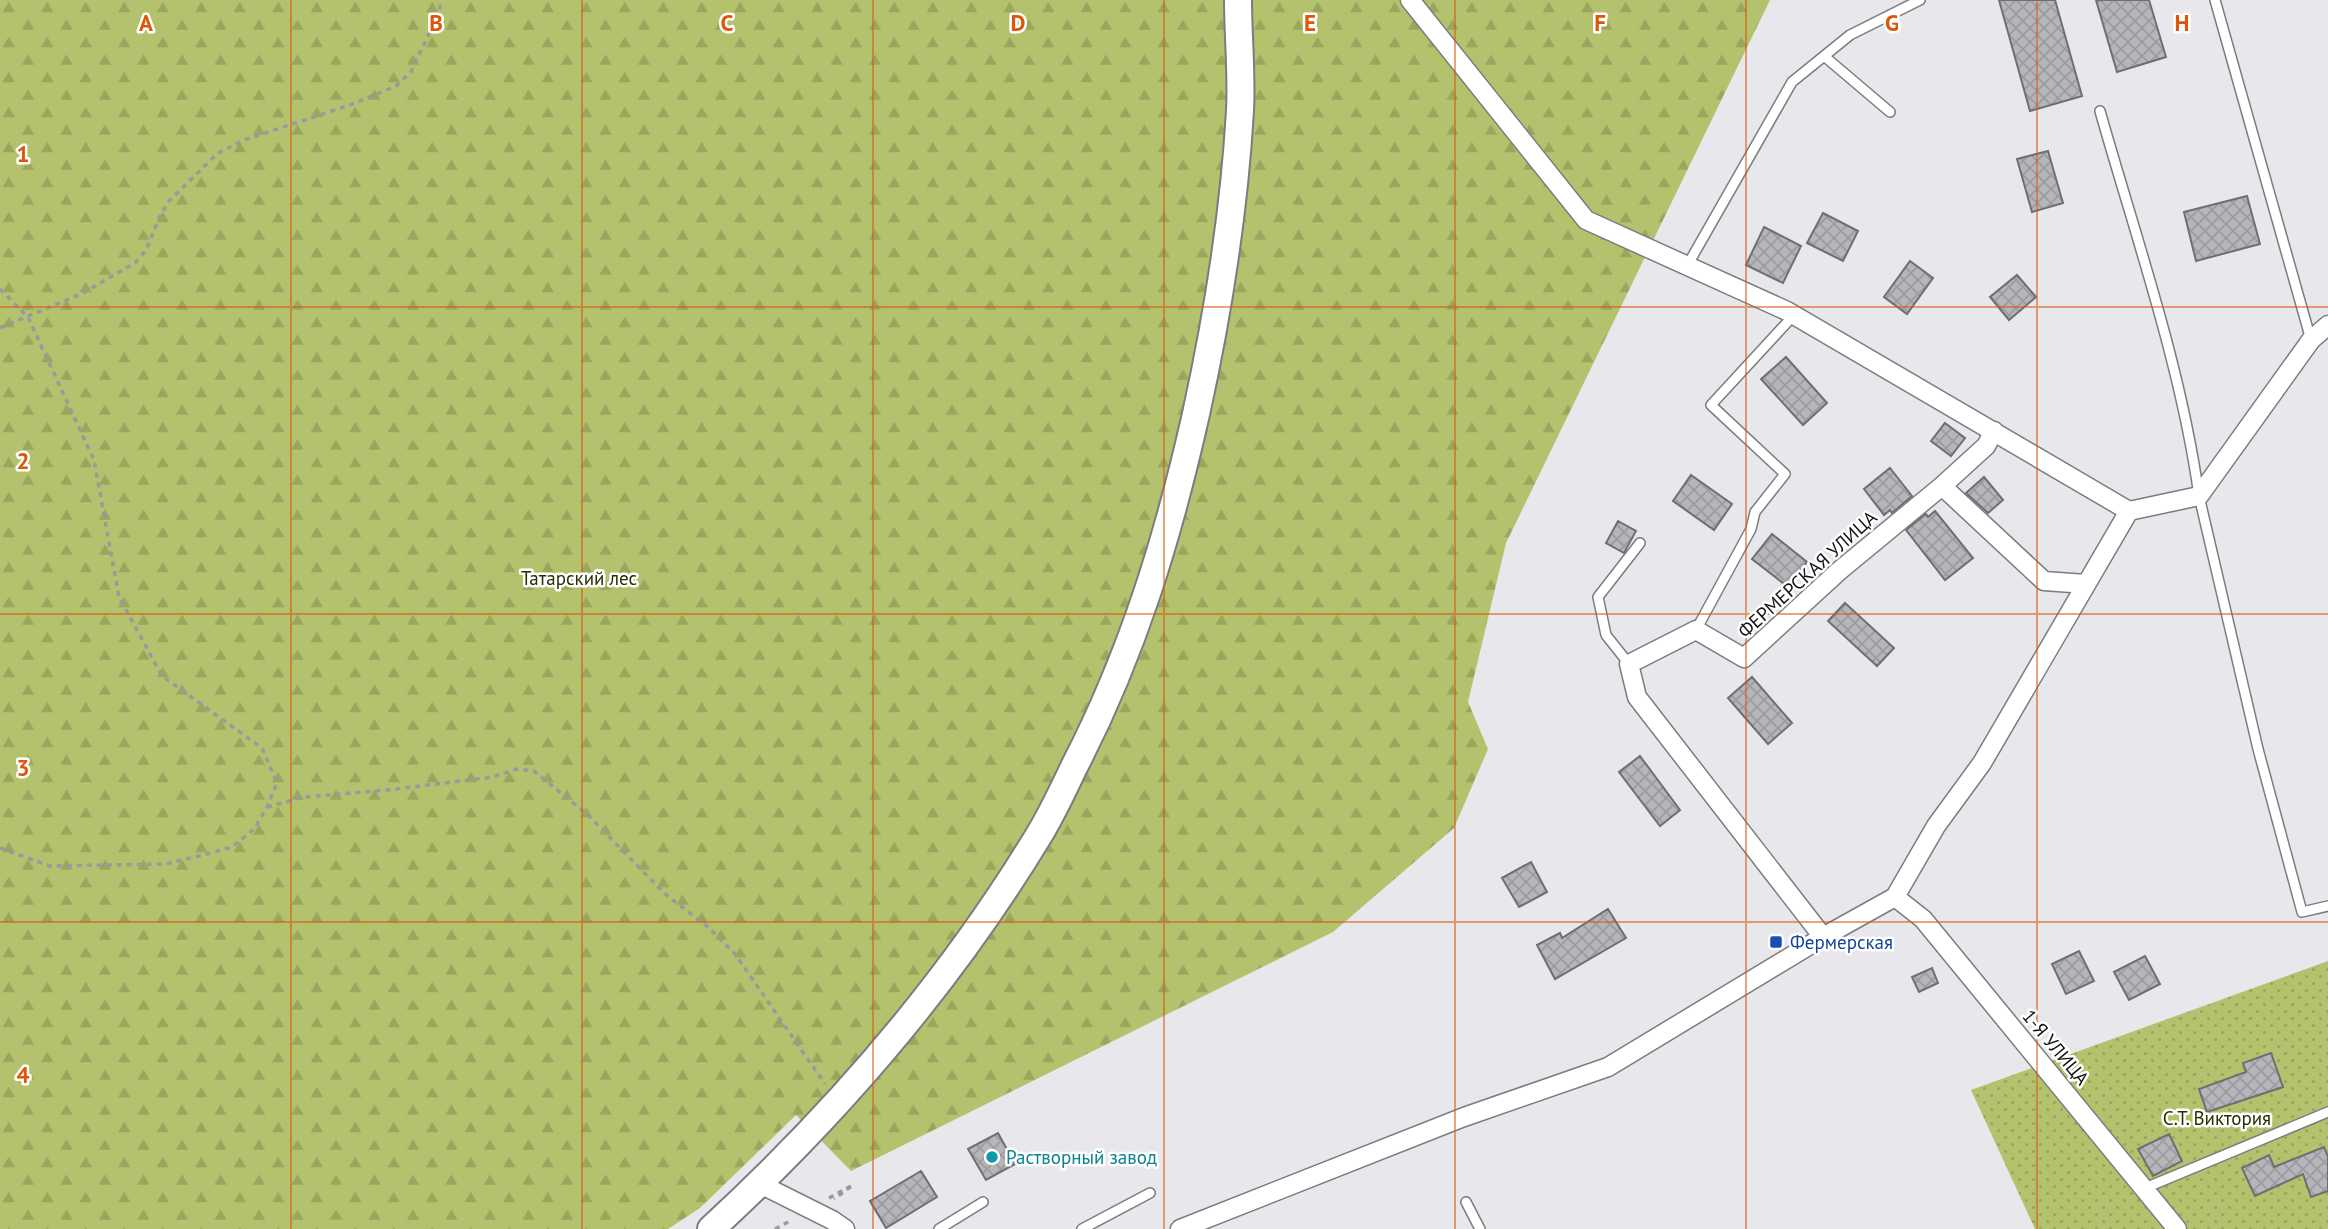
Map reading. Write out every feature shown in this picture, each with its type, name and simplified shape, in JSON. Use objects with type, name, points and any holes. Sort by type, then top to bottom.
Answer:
[{"type":"main road","points":[[710,1229],[760,1184],[906,1024],[969,940],[1041,833],[1098,720],[1144,608],[1177,501],[1205,374],[1227,252],[1240,109],[1238,0]]},
{"type":"street","points":[[1410,0],[1586,220],[1794,315],[2129,511],[2199,496],[2311,340],[2328,325]]},
{"type":"street","name":"ФЕРМЕРСКАЯ УЛИЦА","points":[[1696,629],[1744,658],[1839,571],[1942,486],[1986,446],[1994,431]]},
{"type":"street","points":[[1942,486],[2044,581],[2085,584]]},
{"type":"street","points":[[1180,1229],[1464,1117],[1608,1067],[1823,937],[1895,897],[1936,826],[1982,763],[2129,511]]},
{"type":"street","points":[[1696,629],[1629,664],[1637,697],[1823,937]]},
{"type":"street","name":"1-Я УЛИЦА","points":[[1895,897],[1923,919],[2177,1229]]},
{"type":"street","points":[[760,1184],[845,1229]]},
{"type":"lane","points":[[1687,266],[1792,82],[1850,35],[1920,0]]},
{"type":"lane","points":[[2215,0],[2311,340]]},
{"type":"lane","points":[[1824,56],[1890,112]]},
{"type":"lane","points":[[2100,111],[2176,379],[2199,496],[2258,749],[2302,912],[2328,906]]},
{"type":"lane","points":[[1696,629],[1751,529],[1755,512],[1785,474],[1711,405],[1794,315]]},
{"type":"lane","points":[[1629,664],[1606,635],[1598,597],[1640,543]]},
{"type":"lane","points":[[2146,1188],[2328,1112]]},
{"type":"lane","points":[[1082,1229],[1150,1193]]},
{"type":"lane","points":[[939,1229],[983,1202]]},
{"type":"lane","points":[[1466,1202],[1480,1229]]},
{"type":"path","points":[[0,328],[83,293],[135,263],[146,250],[169,201],[218,153],[244,140],[350,105],[396,86],[411,72],[440,10],[440,0]]},
{"type":"path","points":[[0,289],[28,317],[94,460],[119,597],[162,676],[262,748],[277,783],[254,829],[232,847],[165,864],[50,866],[0,848]]},
{"type":"path","points":[[267,807],[304,797],[493,777],[517,769],[534,771],[589,816],[664,893],[708,927],[735,954],[838,1101]]},
{"type":"green space","name":"Татарский лес","points":[[0,0],[1770,0],[1506,543],[1468,702],[1488,749],[1454,828],[1333,932],[851,1171],[796,1115],[700,1208],[668,1229],[0,1229]]},
{"type":"green space","name":"С.Т. Виктория","points":[[2328,961],[2328,1229],[2035,1229],[1971,1090]]},
{"type":"building","points":[[1999,0],[2055,0],[2082,96],[2030,111]]},
{"type":"building","points":[[2096,0],[2149,0],[2166,57],[2117,72]]},
{"type":"building","points":[[2048,151],[2063,203],[2032,212],[2017,159]]},
{"type":"building","points":[[2247,196],[2260,244],[2196,261],[2184,212]]},
{"type":"building","points":[[1823,213],[1858,231],[1843,261],[1807,243]]},
{"type":"building","points":[[1764,227],[1801,246],[1783,283],[1746,265]]},
{"type":"building","points":[[1910,261],[1933,278],[1907,314],[1884,297]]},
{"type":"building","points":[[2017,275],[2036,297],[2009,320],[1990,297]]},
{"type":"building","points":[[1786,357],[1827,403],[1803,425],[1761,379]]},
{"type":"building","points":[[1945,423],[1965,438],[1951,456],[1931,441]]},
{"type":"building","points":[[1890,468],[1912,496],[1892,513],[1890,510],[1884,515],[1864,489]]},
{"type":"building","points":[[1691,475],[1732,504],[1714,530],[1673,501]]},
{"type":"building","points":[[1984,477],[2003,500],[1988,513],[1966,493]]},
{"type":"building","points":[[1935,511],[1973,558],[1945,580],[1906,530],[1926,514],[1928,517]]},
{"type":"building","points":[[1618,521],[1636,531],[1624,553],[1606,543]]},
{"type":"building","points":[[1772,534],[1807,562],[1788,587],[1752,559]]},
{"type":"building","points":[[1845,603],[1894,648],[1877,666],[1828,621]]},
{"type":"building","points":[[1752,677],[1792,723],[1768,744],[1728,698]]},
{"type":"building","points":[[1640,756],[1680,810],[1660,826],[1619,772]]},
{"type":"building","points":[[1531,862],[1547,892],[1519,907],[1502,878]]},
{"type":"building","points":[[1608,909],[1626,938],[1555,979],[1537,945],[1560,933],[1562,938]]},
{"type":"building","points":[[2079,951],[2094,981],[2066,994],[2052,964]]},
{"type":"building","points":[[2145,956],[2160,984],[2129,1000],[2114,972]]},
{"type":"building","points":[[1932,968],[1938,983],[1919,992],[1912,977]]},
{"type":"building","points":[[2271,1053],[2283,1087],[2207,1112],[2199,1089],[2246,1072],[2243,1063]]},
{"type":"building","name":"Растворный завод","points":[[998,1133],[1015,1164],[986,1180],[968,1149]]},
{"type":"building","points":[[2169,1134],[2182,1161],[2153,1176],[2138,1149]]},
{"type":"building","points":[[2324,1147],[2328,1157],[2328,1191],[2311,1197],[2303,1174],[2255,1196],[2242,1168],[2269,1155],[2274,1167]]},
{"type":"building","points":[[921,1171],[937,1197],[886,1228],[870,1201]]},
{"type":"place","name":"Фермерская","points":[[1776,942]]},
{"type":"place","name":"Растворный завод","points":[[992,1157]]}]
